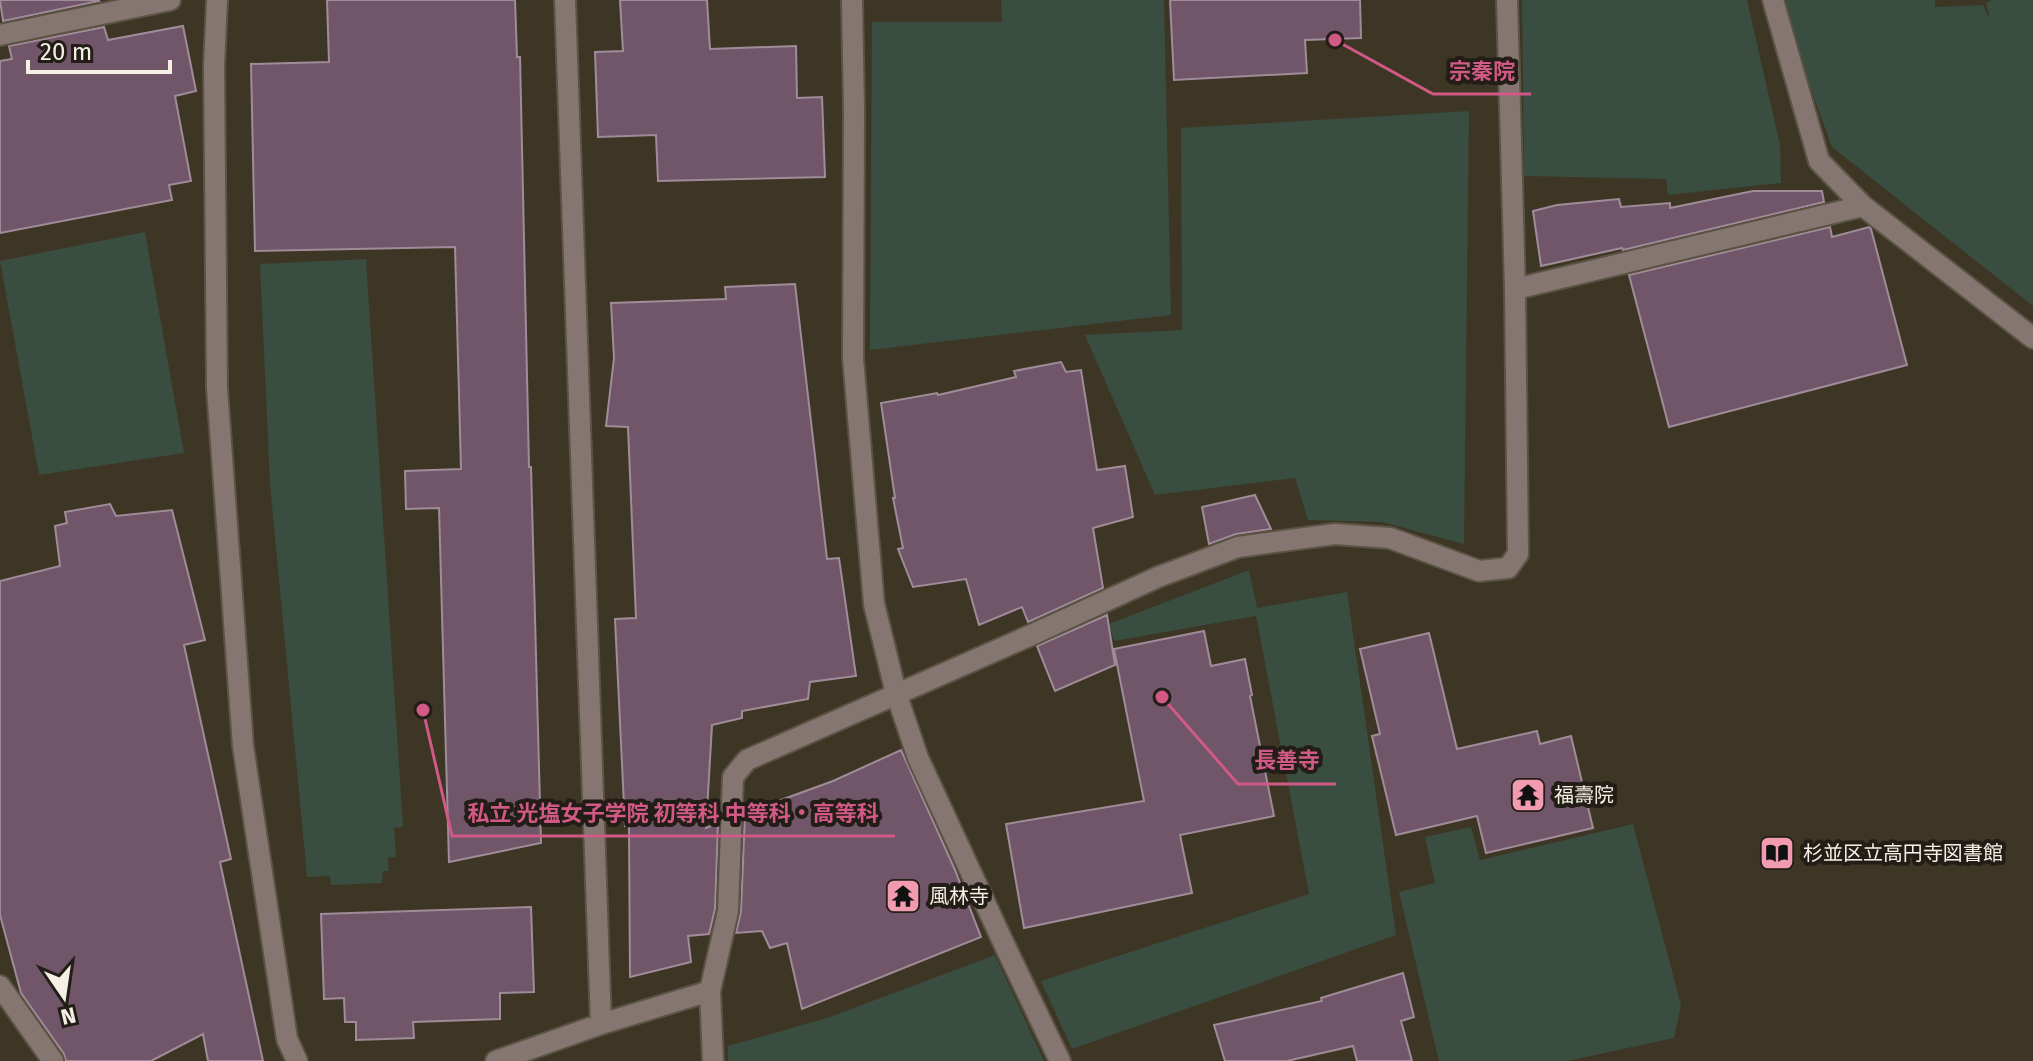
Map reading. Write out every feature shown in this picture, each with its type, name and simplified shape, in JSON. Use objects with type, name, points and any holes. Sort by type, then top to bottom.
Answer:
[{"type":"street","points":[[0,35],[170,0]]},
{"type":"street","points":[[217,0],[214,66],[217,388],[243,746],[287,1039],[297,1061]]},
{"type":"street","points":[[565,0],[601,1024]]},
{"type":"street","points":[[852,0],[853,358],[874,604],[896,693],[918,758],[1060,1061]]},
{"type":"street","points":[[713,1061],[710,991],[728,911],[733,777],[747,760],[1158,577],[1238,547],[1335,534],[1390,538],[1479,571],[1508,568],[1518,554],[1507,0]]},
{"type":"street","points":[[1773,0],[1819,161],[1863,206],[2033,338]]},
{"type":"street","points":[[1515,289],[1863,206]]},
{"type":"street","points":[[0,986],[53,1061]]},
{"type":"street","points":[[496,1061],[601,1024],[710,991]]},
{"type":"green space","points":[[1001,0],[1164,0],[1171,315],[870,350],[872,22],[1002,22]]},
{"type":"green space","points":[[1522,0],[1747,0],[1780,145],[1781,183],[1668,195],[1666,179],[1524,176]]},
{"type":"green space","points":[[1773,0],[1935,0],[1935,7],[1983,5],[1988,16],[1986,3],[1992,0],[2033,0],[2033,306],[1832,147],[1797,51]]},
{"type":"green space","points":[[1469,111],[1464,544],[1382,522],[1308,520],[1295,478],[1155,495],[1085,335],[1182,330],[1181,128]]},
{"type":"green space","points":[[145,232],[184,453],[39,475],[0,261]]},
{"type":"green space","points":[[366,259],[403,827],[394,828],[396,857],[388,858],[389,871],[383,871],[382,883],[331,885],[330,876],[307,877],[270,484],[260,264]]},
{"type":"green space","points":[[1249,570],[1257,608],[1347,592],[1396,935],[1072,1049],[1041,981],[1309,894],[1256,616],[1114,641],[1109,624]]},
{"type":"green space","points":[[1633,824],[1681,1005],[1674,1038],[1567,1061],[1439,1061],[1399,892],[1435,883],[1425,837],[1471,827],[1480,860]]},
{"type":"green space","points":[[995,955],[1044,1061],[728,1061],[728,1046],[827,1018]]},
{"type":"building","points":[[0,0],[98,0],[99,1],[3,21]]},
{"type":"building","points":[[327,0],[515,0],[517,57],[520,57],[541,843],[449,862],[439,508],[406,509],[405,471],[461,469],[455,247],[255,251],[251,64],[329,62]]},
{"type":"building","points":[[620,0],[707,0],[710,49],[796,46],[797,98],[822,97],[825,177],[658,181],[656,135],[598,137],[595,52],[623,51]]},
{"type":"building","points":[[1170,0],[1360,0],[1361,38],[1305,40],[1307,73],[1174,80]]},
{"type":"building","points":[[183,26],[196,91],[175,96],[191,181],[169,185],[172,200],[0,233],[0,61],[12,59],[9,46],[104,27],[108,40]]},
{"type":"building","points":[[1753,191],[1822,191],[1824,202],[1623,250],[1541,266],[1533,211],[1557,205],[1619,199],[1621,207],[1670,203],[1670,208]]},
{"type":"building","points":[[1830,227],[1832,237],[1871,229],[1907,365],[1669,427],[1629,275]]},
{"type":"building","points":[[795,284],[827,559],[839,558],[856,676],[810,682],[808,699],[742,711],[742,718],[712,725],[706,828],[718,823],[715,909],[709,934],[688,936],[691,962],[630,977],[629,826],[625,826],[615,619],[636,618],[628,427],[606,426],[614,358],[611,303],[726,299],[725,287]]},
{"type":"building","points":[[1061,362],[1066,372],[1081,370],[1097,470],[1125,466],[1133,517],[1093,528],[1103,588],[1028,622],[1022,607],[979,625],[966,579],[913,587],[898,549],[903,548],[881,403],[938,395],[1016,377],[1014,371]]},
{"type":"building","points":[[1255,495],[1271,529],[1236,534],[1209,544],[1202,507]]},
{"type":"building","points":[[110,504],[116,516],[172,510],[205,640],[184,645],[231,859],[220,862],[263,1061],[208,1061],[203,1034],[151,1061],[66,1061],[21,993],[0,915],[0,581],[60,566],[55,526],[67,523],[65,512]]},
{"type":"building","points":[[1107,615],[1115,665],[1055,691],[1037,646]]},
{"type":"building","points":[[1204,631],[1211,666],[1245,659],[1274,816],[1180,835],[1192,893],[1024,928],[1006,824],[1144,801],[1114,649]]},
{"type":"building","points":[[1429,633],[1457,749],[1537,731],[1540,744],[1571,736],[1593,828],[1486,853],[1477,816],[1396,835],[1372,736],[1380,734],[1360,649]]},
{"type":"building","points":[[901,750],[955,870],[981,937],[802,1009],[787,943],[770,948],[762,931],[736,933],[741,911],[745,813],[833,781]]},
{"type":"building","points":[[531,907],[534,992],[500,993],[500,1019],[413,1022],[414,1038],[356,1040],[356,1022],[345,1022],[344,998],[324,999],[321,914]]},
{"type":"building","points":[[1403,973],[1414,1017],[1401,1021],[1412,1061],[1357,1061],[1353,1046],[1287,1061],[1225,1061],[1214,1025],[1322,1001],[1321,998]]},
{"type":"place","name":"宗秦院","points":[[1335,40]]},
{"type":"place","name":"長善寺","points":[[1162,697]]},
{"type":"place","name":"私立 光塩女子学院 初等科 中等科・高等科","points":[[423,710]]},
{"type":"place","name":"福壽院","points":[[1528,795]]},
{"type":"place","name":"杉並区立高円寺図書館","points":[[1777,853]]},
{"type":"place","name":"風林寺","points":[[903,896]]}]
